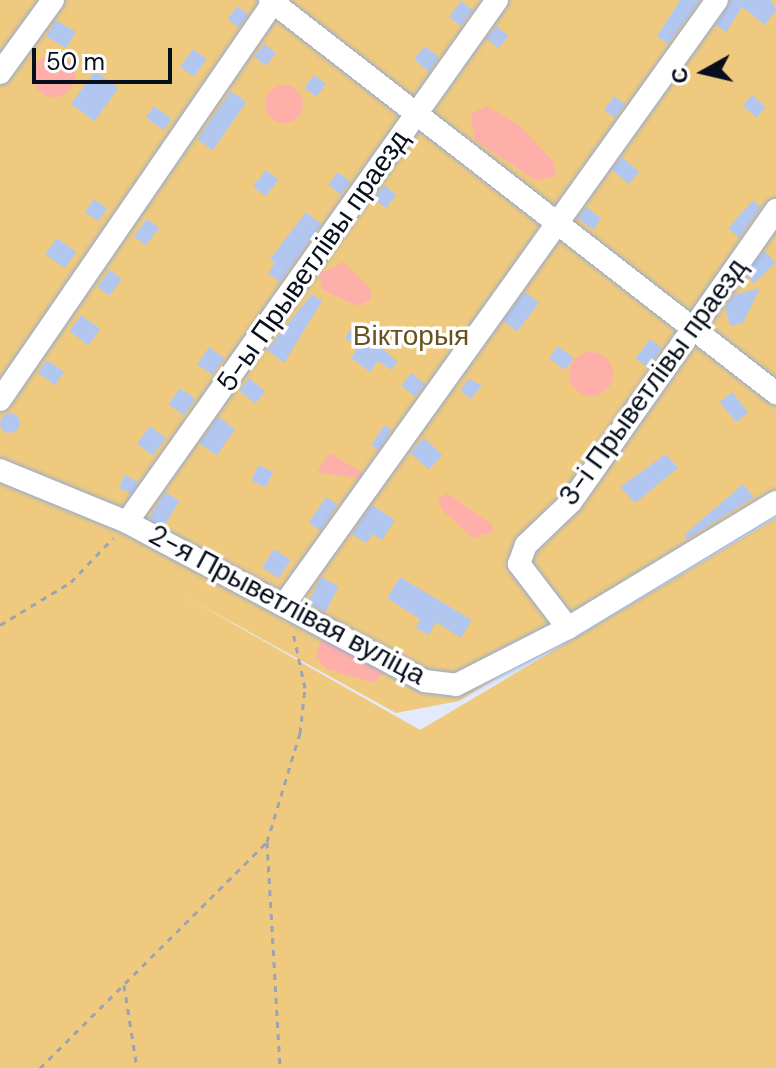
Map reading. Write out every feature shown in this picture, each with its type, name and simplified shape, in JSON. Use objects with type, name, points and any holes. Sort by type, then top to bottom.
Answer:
[{"type":"lane","points":[[0,73],[53,0]]},
{"type":"lane","name":"5-ы Прыветлівы праезд","points":[[127,522],[497,0]]},
{"type":"lane","points":[[286,602],[717,0]]},
{"type":"lane","points":[[0,400],[273,1],[416,117],[559,221],[776,393]]},
{"type":"lane","name":"3-і Прыветлівы праезд","points":[[568,628],[519,564],[526,545],[571,502],[776,210]]},
{"type":"lane","name":"2-я Прыветлівая вуліца","points":[[0,470],[127,522],[286,602],[425,681],[456,685],[568,628],[776,502]]},
{"type":"path","points":[[0,625],[71,582],[127,522]]},
{"type":"path","points":[[280,1068],[267,842],[287,788],[305,688],[286,602]]},
{"type":"path","points":[[40,1068],[267,842]]},
{"type":"path","points":[[124,985],[137,1068]]},
{"type":"green space","name":"Вікторыя","points":[[0,0],[776,0],[776,509],[459,701],[396,713],[188,598],[420,730],[776,518],[776,1068],[0,1068]]},
{"type":"shaded area","points":[[54,55],[69,61],[75,76],[69,91],[54,97],[39,91],[33,76],[39,61]]},
{"type":"shaded area","points":[[284,85],[298,90],[303,104],[298,118],[284,123],[270,118],[265,104],[270,90]]},
{"type":"shaded area","points":[[486,106],[519,125],[553,161],[556,177],[535,180],[474,139],[471,114]]},
{"type":"shaded area","points":[[343,262],[370,288],[371,299],[358,306],[321,289],[320,274]]},
{"type":"shaded area","points":[[591,352],[606,359],[613,374],[606,389],[591,396],[576,389],[569,374],[576,359]]},
{"type":"shaded area","points":[[330,453],[364,474],[363,479],[317,472]]},
{"type":"shaded area","points":[[447,493],[492,524],[493,532],[473,538],[443,511],[438,499]]},
{"type":"shaded area","points":[[333,640],[383,671],[375,683],[326,669],[316,657],[321,641]]},
{"type":"building","points":[[680,0],[700,0],[668,44],[657,36]]},
{"type":"building","points":[[731,0],[771,0],[776,10],[765,25],[742,7],[726,32],[716,25]]},
{"type":"building","points":[[461,1],[473,10],[461,26],[449,17]]},
{"type":"building","points":[[237,6],[248,14],[239,27],[228,19]]},
{"type":"building","points":[[56,20],[76,32],[66,48],[46,36]]},
{"type":"building","points":[[496,26],[509,36],[499,48],[486,39]]},
{"type":"building","points":[[264,44],[276,53],[266,66],[254,57]]},
{"type":"building","points":[[425,46],[439,57],[429,72],[414,59]]},
{"type":"building","points":[[193,49],[207,59],[194,77],[180,67]]},
{"type":"building","points":[[95,71],[118,88],[94,121],[71,104]]},
{"type":"building","points":[[314,75],[326,84],[316,97],[304,88]]},
{"type":"building","points":[[231,91],[247,102],[213,150],[197,139]]},
{"type":"building","points":[[752,95],[766,107],[756,117],[743,106]]},
{"type":"building","points":[[614,96],[625,104],[615,118],[604,110]]},
{"type":"building","points":[[154,106],[172,119],[164,130],[146,117]]},
{"type":"building","points":[[622,157],[639,172],[629,184],[612,169]]},
{"type":"building","points":[[266,170],[279,180],[266,196],[253,187]]},
{"type":"building","points":[[338,172],[351,182],[341,194],[328,185]]},
{"type":"building","points":[[384,185],[397,195],[386,208],[374,198]]},
{"type":"building","points":[[94,199],[107,208],[98,221],[85,212]]},
{"type":"building","points":[[753,200],[761,207],[739,238],[728,228]]},
{"type":"building","points":[[586,207],[601,218],[593,229],[578,218]]},
{"type":"building","points":[[306,212],[321,224],[280,282],[268,273],[275,263],[270,259]]},
{"type":"building","points":[[147,219],[159,228],[146,246],[134,237]]},
{"type":"building","points":[[57,238],[76,252],[65,268],[45,254]]},
{"type":"building","points":[[765,251],[776,263],[754,283],[743,271]]},
{"type":"building","points":[[110,270],[122,279],[109,296],[97,287]]},
{"type":"building","points":[[760,288],[743,323],[730,326],[725,307],[734,295]]},
{"type":"building","points":[[525,292],[539,303],[517,331],[503,320]]},
{"type":"building","points":[[312,294],[322,301],[284,363],[267,350]]},
{"type":"building","points":[[81,315],[100,329],[89,345],[69,331]]},
{"type":"building","points":[[354,325],[398,362],[391,370],[378,361],[370,372],[351,358],[358,347],[345,338]]},
{"type":"building","points":[[650,339],[662,348],[648,367],[636,358]]},
{"type":"building","points":[[558,346],[574,358],[565,370],[549,358]]},
{"type":"building","points":[[209,347],[225,358],[213,375],[197,364]]},
{"type":"building","points":[[47,360],[64,372],[55,385],[38,373]]},
{"type":"building","points":[[411,373],[425,384],[415,397],[401,386]]},
{"type":"building","points":[[249,378],[265,391],[255,404],[239,390]]},
{"type":"building","points":[[469,379],[482,385],[471,399],[460,390]]},
{"type":"building","points":[[180,388],[195,399],[184,415],[168,404]]},
{"type":"building","points":[[732,392],[748,412],[736,422],[720,402]]},
{"type":"building","points":[[10,413],[17,416],[20,423],[17,430],[10,433],[3,430],[0,423],[3,416]]},
{"type":"building","points":[[218,417],[235,429],[217,455],[200,443]]},
{"type":"building","points":[[384,425],[392,430],[379,450],[371,445]]},
{"type":"building","points":[[150,426],[166,438],[153,456],[137,444]]},
{"type":"building","points":[[424,438],[442,455],[429,470],[410,453]]},
{"type":"building","points":[[666,454],[678,468],[635,503],[620,487]]},
{"type":"building","points":[[259,465],[273,472],[266,487],[251,480]]},
{"type":"building","points":[[125,475],[138,482],[132,494],[118,487]]},
{"type":"building","points":[[743,484],[754,497],[687,539],[684,535]]},
{"type":"building","points":[[165,492],[180,501],[164,527],[149,519]]},
{"type":"building","points":[[326,497],[338,505],[320,531],[309,523]]},
{"type":"building","points":[[372,505],[395,520],[382,540],[373,534],[366,543],[352,534]]},
{"type":"building","points":[[274,549],[291,560],[279,578],[262,567]]},
{"type":"building","points":[[321,577],[339,586],[326,612],[308,603]]},
{"type":"building","points":[[400,577],[472,620],[461,638],[436,622],[428,635],[416,628],[420,619],[387,598]]}]
